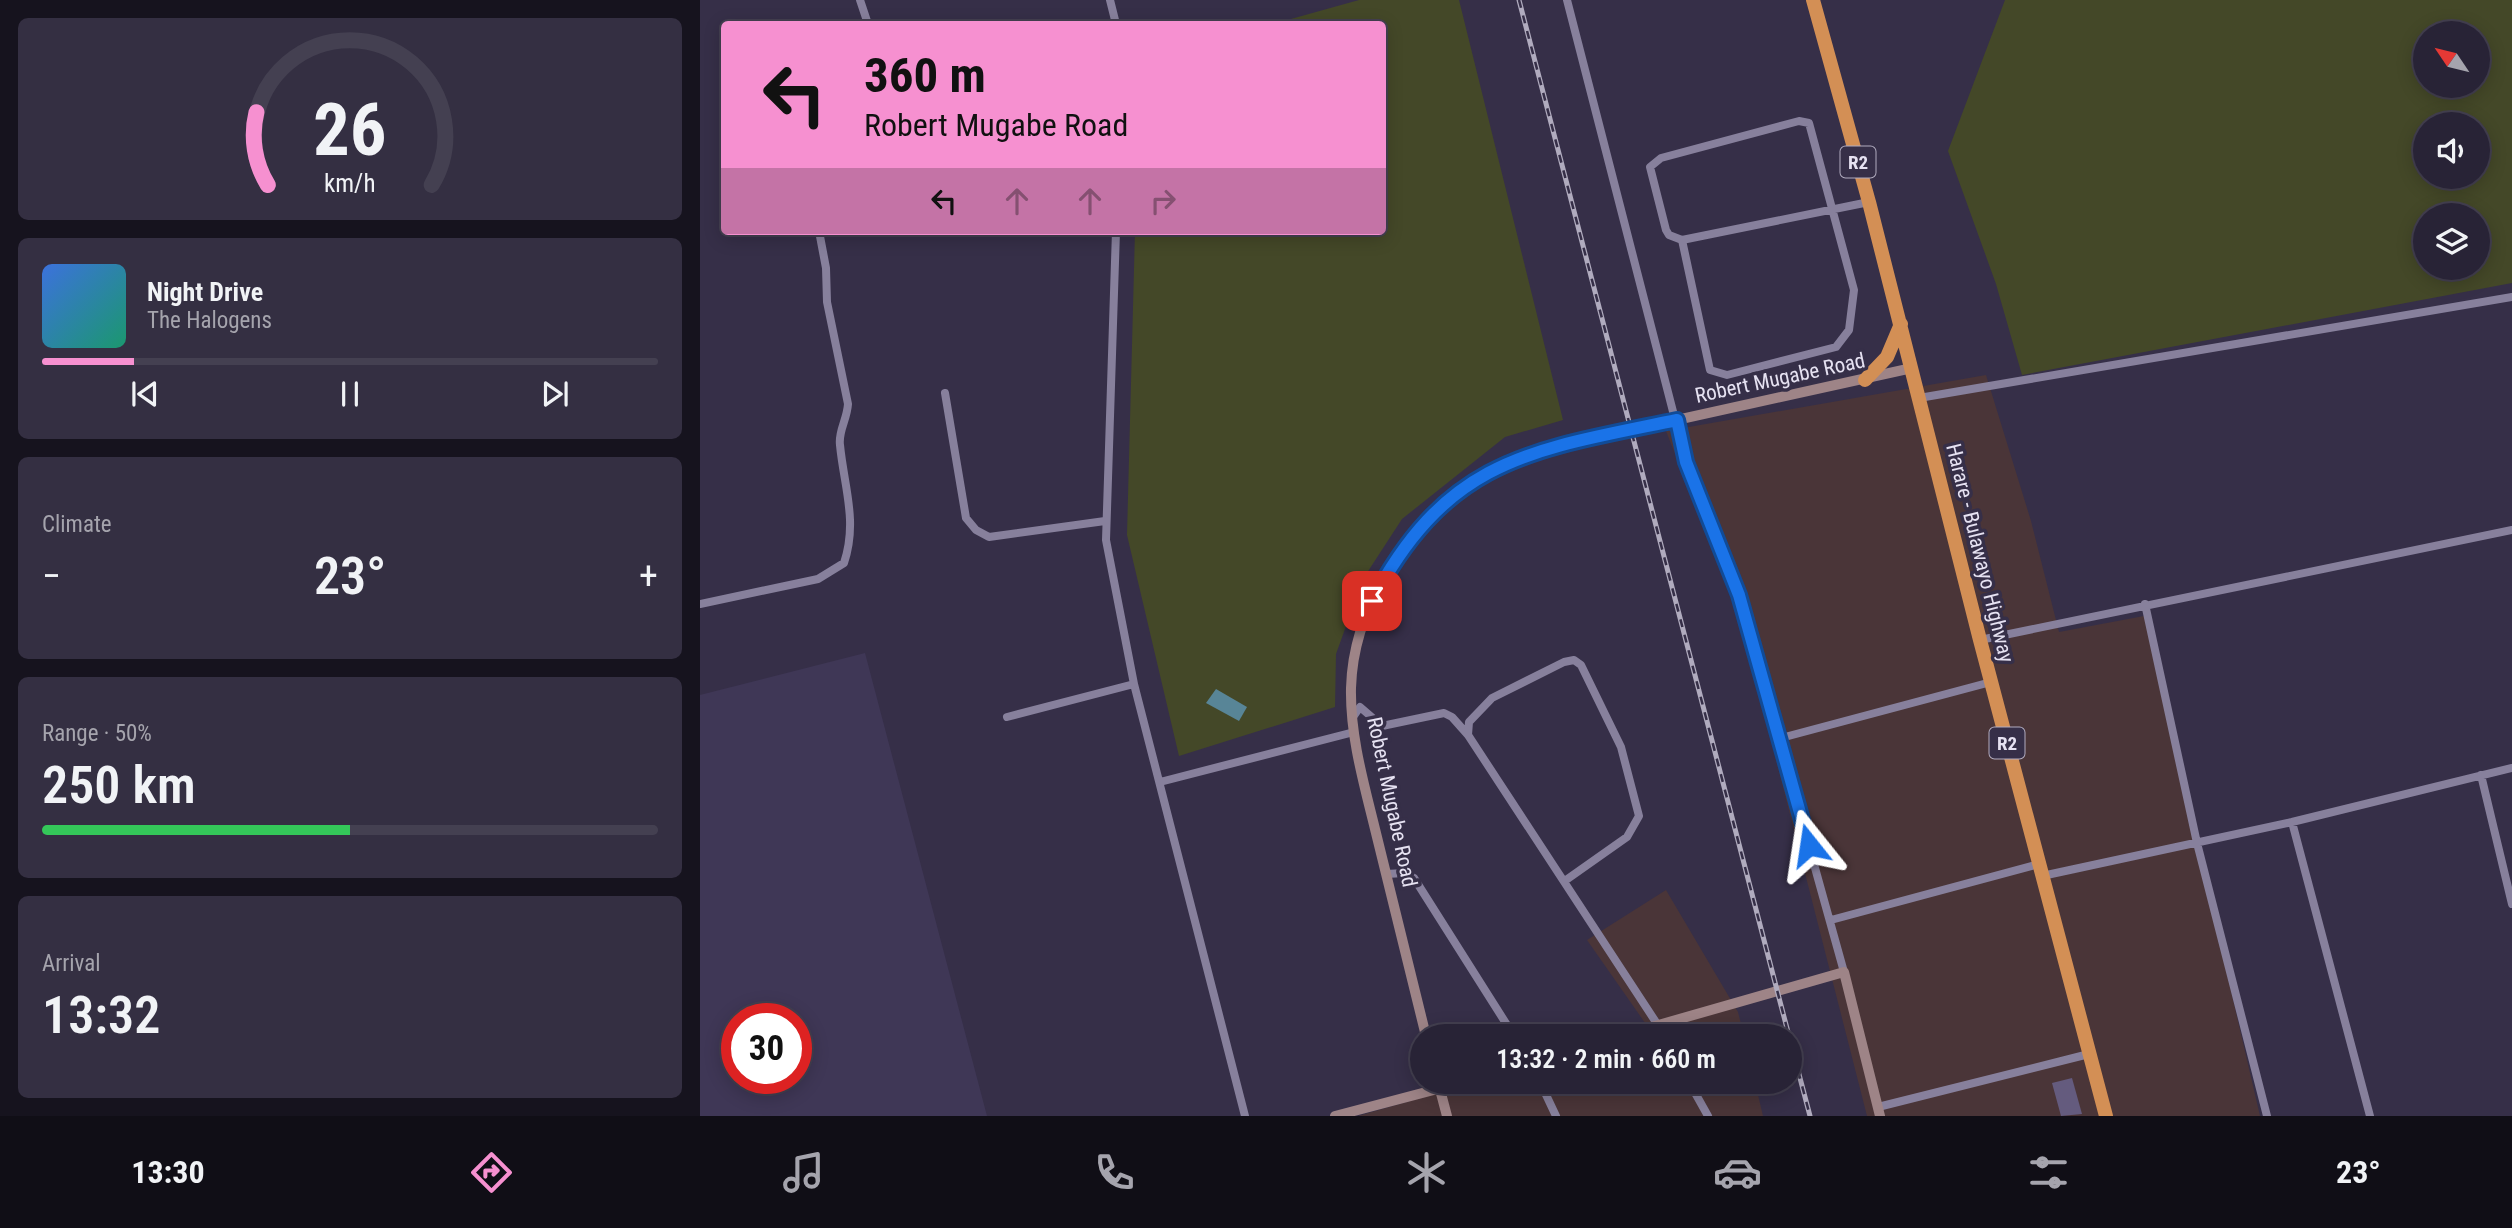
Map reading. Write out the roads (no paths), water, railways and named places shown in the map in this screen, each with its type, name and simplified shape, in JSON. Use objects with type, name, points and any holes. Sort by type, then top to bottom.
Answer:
[{"type":"highway","name":"Harare - Bulawayo Highway","points":[[1813,0],[1869,202],[1980,640],[2106,1116]]},
{"type":"highway","points":[[1865,380],[1887,357],[1901,324]]},
{"type":"street","points":[[860,0],[867,21]]},
{"type":"street","points":[[1110,0],[1115,21]]},
{"type":"street","points":[[1567,0],[1686,462],[1739,595],[1831,920],[1879,1111],[2090,1054]]},
{"type":"street","points":[[1682,240],[1710,370],[1727,375],[1836,347],[1849,330],[1854,290],[1833,210],[1808,123],[1799,121],[1652,163],[1658,204],[1666,230],[1669,235],[1682,240],[1833,210],[1869,202]]},
{"type":"street","points":[[700,592],[702,604],[818,579],[839,568],[847,554],[851,507],[839,435],[847,420],[848,404],[827,302],[826,268],[820,235]]},
{"type":"street","points":[[1116,235],[1105,521],[1109,561],[1134,684],[1245,1116]]},
{"type":"street","points":[[1919,398],[2512,297]]},
{"type":"street","name":"Robert Mugabe Road","points":[[1423,1024],[1354,732],[1351,689],[1354,664],[1372,601],[1402,552],[1443,505],[1465,486],[1496,467],[1532,452],[1912,368]]},
{"type":"street","points":[[945,393],[966,517],[981,534],[989,537],[1105,521]]},
{"type":"street","points":[[1980,640],[2512,530]]},
{"type":"street","points":[[2145,604],[2197,843],[2267,1116]]},
{"type":"street","points":[[1468,735],[1469,722],[1492,698],[1564,662],[1574,660],[1581,665],[1621,747],[1639,816],[1628,837],[1566,880]]},
{"type":"street","points":[[1781,738],[1991,682]]},
{"type":"street","points":[[1007,718],[1134,684]]},
{"type":"street","points":[[1353,717],[1360,707],[1382,726],[1444,713],[1452,717],[1468,735],[1566,880],[1659,1024],[1844,972]]},
{"type":"street","points":[[1160,782],[1354,732]]},
{"type":"street","points":[[1831,920],[2040,870],[2197,843],[2292,822],[2512,768]]},
{"type":"street","points":[[2481,775],[2512,904]]},
{"type":"street","points":[[2292,822],[2370,1116]]},
{"type":"street","points":[[1386,874],[1405,873],[1414,878],[1506,1024]]},
{"type":"street","points":[[1335,1116],[1410,1094]]},
{"type":"street","points":[[1441,1094],[1447,1116]]},
{"type":"street","points":[[1546,1094],[1556,1116]]},
{"type":"street","points":[[1696,1094],[1708,1116]]},
{"type":"water","points":[[1216,689],[1247,707],[1239,721],[1206,703]]},
{"type":"railway","points":[[1519,0],[1786,1024]]},
{"type":"railway","points":[[1802,1086],[1810,1116]]}]
